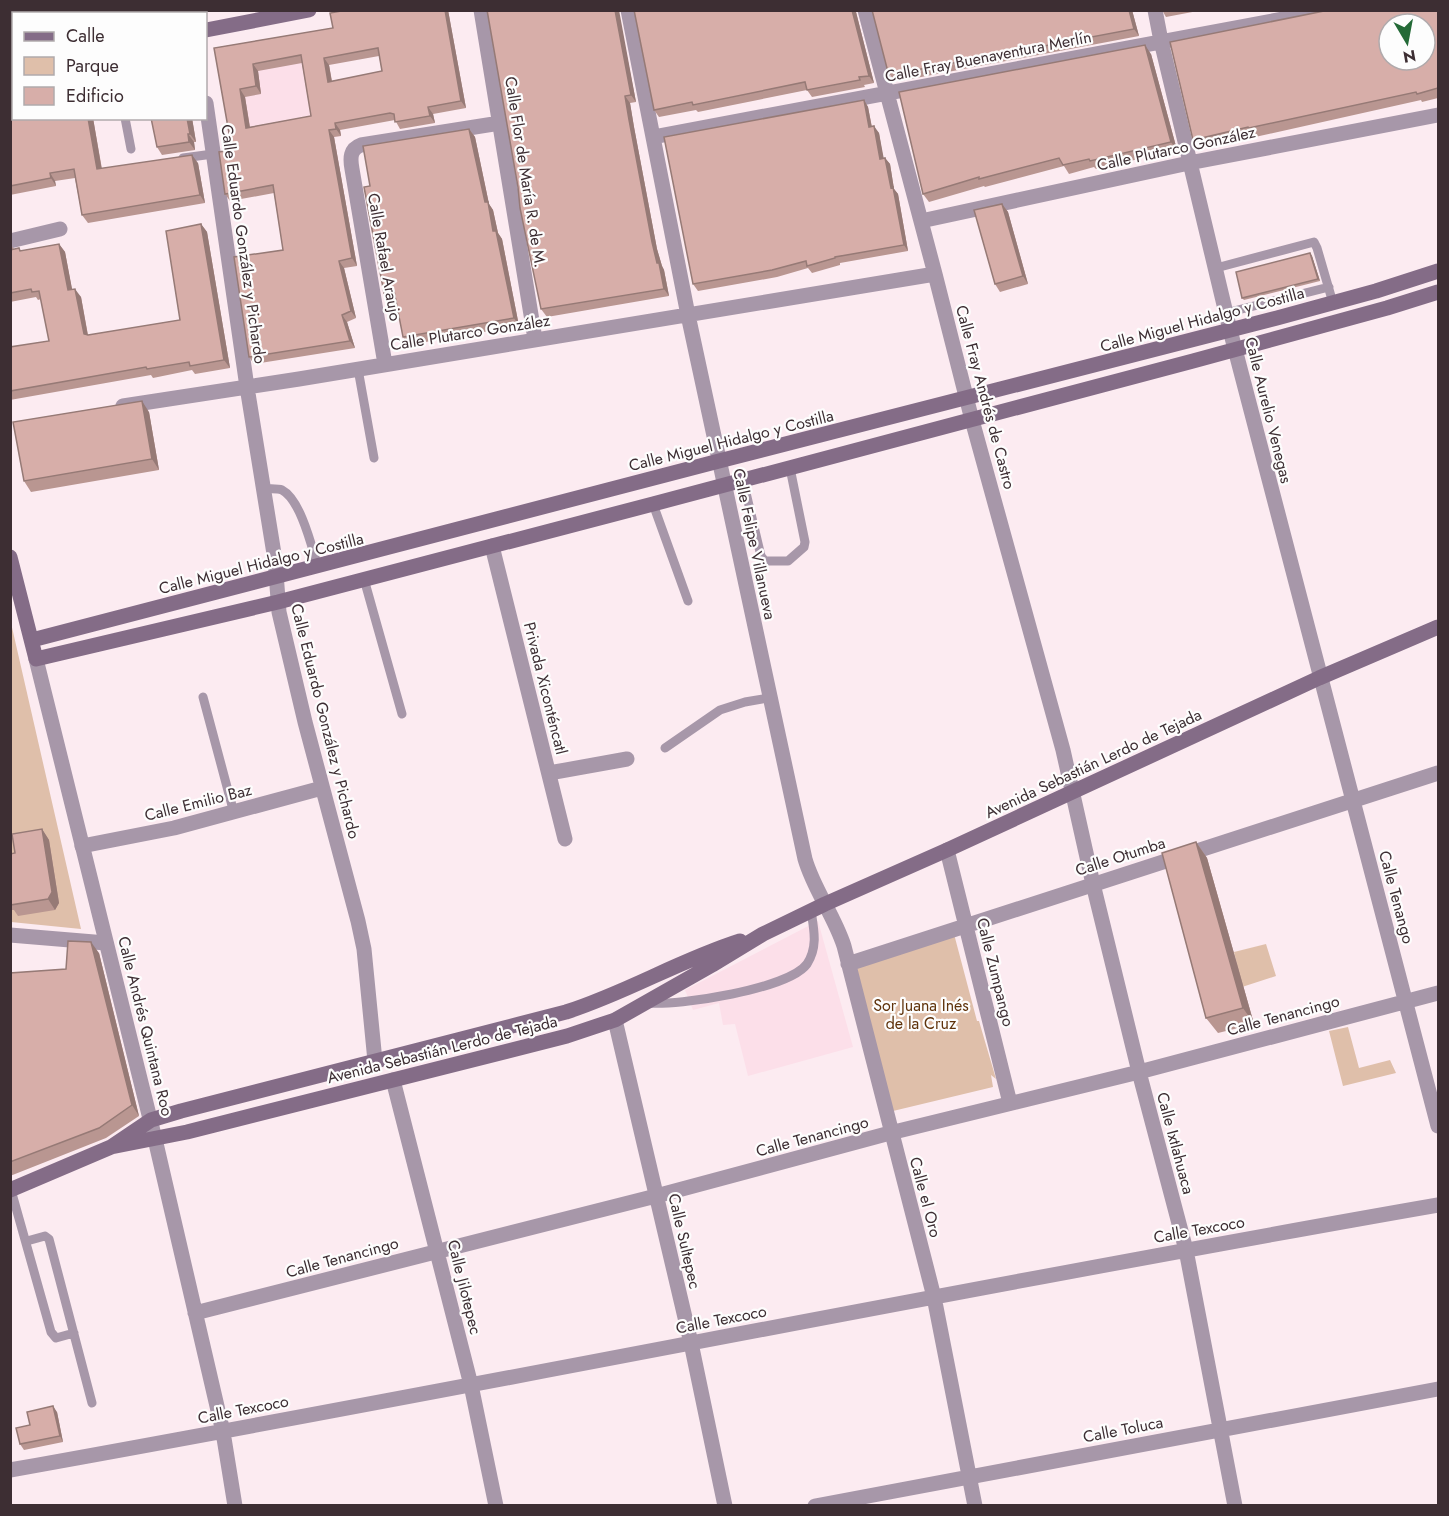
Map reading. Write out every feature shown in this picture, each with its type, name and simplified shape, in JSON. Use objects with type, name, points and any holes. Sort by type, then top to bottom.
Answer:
[{"type":"main road","points":[[207,30],[309,10]]},
{"type":"main road","name":"Calle Miguel Hidalgo y Costilla","points":[[32,640],[1333,303],[1438,271]]},
{"type":"main road","points":[[36,659],[278,602],[653,504],[1387,308],[1438,291]]},
{"type":"main road","name":"Calle Andrés Quintana Roo","points":[[10,557],[36,659]]},
{"type":"main road","name":"Avenida Sebastián Lerdo de Tejada","points":[[111,1147],[156,1139],[393,1080],[567,1036],[615,1020],[648,1003],[763,934],[818,907],[1320,678],[1438,627]]},
{"type":"main road","name":"Avenida Sebastián Lerdo de Tejada","points":[[11,1190],[111,1147],[151,1120],[590,1004],[700,955],[763,934]]},
{"type":"street","name":"Calle Flor de María R. de M.","points":[[481,10],[535,339]]},
{"type":"street","name":"Calle Felipe Villanueva","points":[[628,10],[688,315],[768,698],[804,859],[814,886],[818,907]]},
{"type":"street","name":"Calle Fray Andrés de Castro","points":[[865,10],[972,420],[1052,709],[1072,792]]},
{"type":"street","name":"Calle Aurelio Venegas","points":[[1155,10],[1234,349],[1320,678]]},
{"type":"street","name":"Calle Fray Buenaventura Merlín","points":[[653,137],[1331,10]]},
{"type":"street","name":"Calle Eduardo González y Pichardo","points":[[207,110],[277,578],[278,602],[290,663],[358,921],[364,950],[375,1061]]},
{"type":"street","name":"Calle Plutarco González","points":[[921,221],[1189,163],[1438,115]]},
{"type":"street","name":"Calle Rafael Araujo","points":[[385,364],[351,155],[353,150],[361,145],[500,123]]},
{"type":"street","points":[[10,241],[60,229]]},
{"type":"street","name":"Calle Plutarco González","points":[[105,409],[935,274]]},
{"type":"street","name":"Privada Xiconténcatl","points":[[492,546],[565,839]]},
{"type":"street","name":"Calle Andrés Quintana Roo","points":[[36,659],[156,1139],[223,1432],[236,1506]]},
{"type":"street","name":"Calle Tenango","points":[[1320,678],[1407,1001],[1438,1126]]},
{"type":"street","points":[[549,773],[627,759]]},
{"type":"street","name":"Calle Otumba","points":[[848,964],[1438,773]]},
{"type":"street","name":"Calle Emilio Baz","points":[[82,846],[174,828],[322,788]]},
{"type":"street","name":"Calle Ixtlahuaca","points":[[1072,792],[1139,1072],[1186,1250],[1235,1506]]},
{"type":"street","name":"Calle Zumpango","points":[[947,850],[1010,1103]]},
{"type":"street","name":"Calle el Oro","points":[[818,907],[839,933],[848,964],[934,1297],[975,1506]]},
{"type":"street","points":[[10,935],[106,944]]},
{"type":"street","name":"Calle Tenancingo","points":[[195,1313],[656,1196],[890,1133],[1139,1072],[1438,993]]},
{"type":"street","name":"Calle Sultepec","points":[[615,1020],[691,1343],[725,1506]]},
{"type":"street","name":"Calle Jilotepec","points":[[393,1080],[471,1385],[496,1506]]},
{"type":"street","name":"Calle Texcoco","points":[[10,1470],[1438,1205]]},
{"type":"street","name":"Calle Toluca","points":[[814,1506],[1438,1389]]},
{"type":"lane","points":[[125,120],[131,149]]},
{"type":"lane","points":[[169,160],[213,154]]},
{"type":"lane","points":[[1216,268],[1314,242],[1333,303]]},
{"type":"lane","points":[[1226,313],[1329,287]]},
{"type":"lane","points":[[358,369],[374,458]]},
{"type":"lane","points":[[743,480],[760,556],[765,561],[788,561],[804,548],[805,542],[790,468]]},
{"type":"lane","points":[[263,489],[281,490],[294,501],[318,567]]},
{"type":"lane","points":[[653,504],[688,601]]},
{"type":"lane","points":[[364,579],[402,714]]},
{"type":"lane","points":[[202,697],[234,813]]},
{"type":"lane","points":[[664,748],[720,710],[768,698]]},
{"type":"lane","points":[[648,1003],[684,1002],[764,986],[794,976],[808,963],[815,942],[818,907]]},
{"type":"lane","points":[[11,1190],[52,1335],[56,1338],[74,1333]]},
{"type":"lane","points":[[27,1242],[45,1236],[48,1238],[92,1402]]},
{"type":"shaded area","points":[[324,37],[341,136],[236,154],[219,56]]},
{"type":"shaded area","points":[[818,921],[853,1047],[748,1076],[735,1024],[723,1025],[719,1003],[693,1010],[685,990]]},
{"type":"green space","points":[[11,623],[81,929],[11,922]]},
{"type":"green space","name":"Sor Juana Inés de la Cruz","points":[[954,934],[977,1021],[979,1021],[996,1079],[991,1075],[993,1087],[893,1111],[853,966]]},
{"type":"green space","points":[[1266,944],[1276,976],[1242,987],[1234,952]]},
{"type":"green space","points":[[1348,1027],[1359,1068],[1390,1060],[1396,1073],[1343,1086],[1329,1031]]},
{"type":"building","points":[[10,10],[23,10],[23,12],[12,12],[12,32],[10,32]]},
{"type":"building","points":[[347,10],[445,10],[461,101],[428,107],[430,116],[395,122],[394,114],[390,113],[335,123],[336,129],[329,130],[352,258],[339,261],[351,311],[342,315],[350,341],[249,357],[234,257],[283,250],[273,185],[225,194],[219,152],[232,150],[214,48],[333,28],[330,13]],"holes":[[[378,48],[382,71],[328,82],[324,58]],[[301,55],[311,116],[246,128],[240,89],[256,86],[253,64]]]},
{"type":"building","points":[[487,10],[615,10],[631,95],[625,96],[629,120],[652,242],[664,289],[541,309],[520,208]]},
{"type":"building","points":[[634,10],[852,10],[869,76],[859,77],[860,80],[807,90],[805,82],[693,105],[692,102],[654,110]]},
{"type":"building","points":[[872,10],[1129,10],[1134,29],[895,74],[894,70],[888,72]]},
{"type":"building","points":[[1329,10],[1438,10],[1438,88],[1193,140],[1170,42]]},
{"type":"building","points":[[1145,45],[1171,142],[1063,165],[1059,158],[979,179],[979,177],[923,194],[899,92]]},
{"type":"building","points":[[10,80],[12,80],[12,120],[88,120],[97,169],[192,155],[200,195],[82,215],[74,169],[50,173],[51,178],[10,186]]},
{"type":"building","points":[[864,100],[869,127],[874,126],[880,159],[885,158],[891,188],[893,187],[904,245],[835,257],[807,266],[806,261],[772,270],[693,284],[664,137]]},
{"type":"building","points":[[151,120],[187,120],[189,142],[157,147]]},
{"type":"building","points":[[469,129],[485,202],[488,202],[493,231],[496,231],[514,318],[403,337],[394,291],[384,293],[364,187],[370,186],[363,146]]},
{"type":"building","points":[[1002,204],[1023,276],[995,284],[974,210]]},
{"type":"building","points":[[201,224],[224,360],[190,366],[189,362],[147,369],[146,367],[10,391],[10,347],[49,341],[39,291],[32,292],[31,289],[10,293],[10,250],[19,248],[20,251],[59,244],[68,290],[75,289],[84,334],[88,335],[180,320],[166,231]]},
{"type":"building","points":[[1310,253],[1318,279],[1242,298],[1236,272]]},
{"type":"building","points":[[142,401],[152,459],[24,481],[13,422]]},
{"type":"building","points":[[42,829],[52,892],[48,899],[10,905],[10,854],[15,853],[12,834]]},
{"type":"building","points":[[1196,842],[1243,1008],[1206,1018],[1162,853]]},
{"type":"building","points":[[68,941],[91,942],[132,1105],[99,1128],[10,1162],[10,973],[66,969]]},
{"type":"building","points":[[53,1406],[60,1436],[20,1444],[16,1428],[30,1425],[27,1412]]}]
